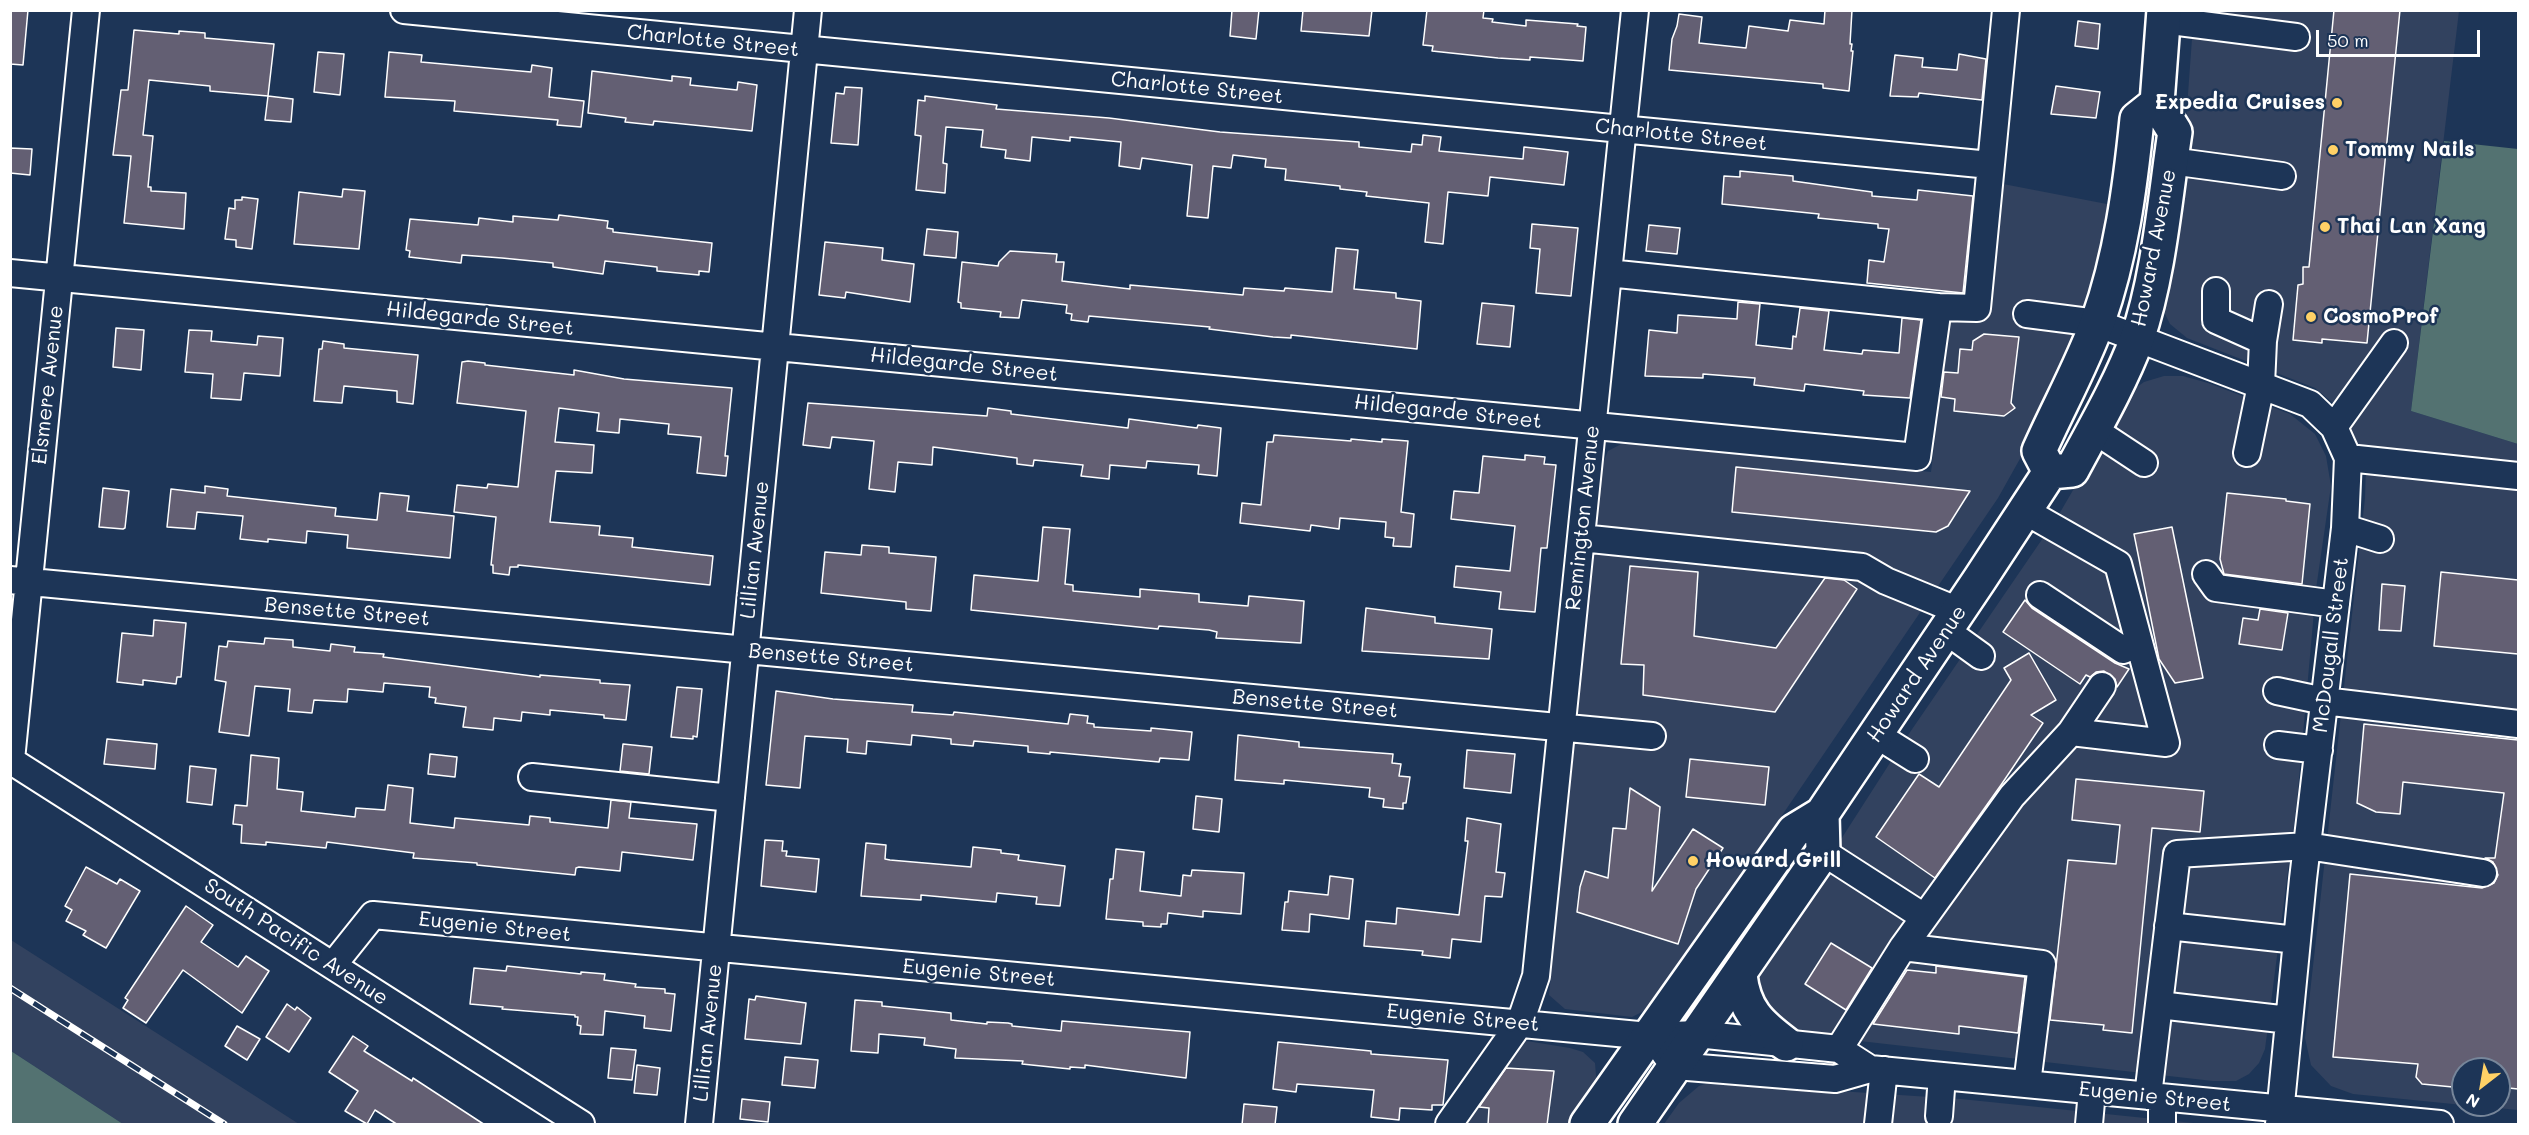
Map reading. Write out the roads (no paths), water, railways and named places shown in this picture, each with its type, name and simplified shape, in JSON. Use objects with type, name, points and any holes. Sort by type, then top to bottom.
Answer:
[{"type":"main road","points":[[2157,103],[2163,15]]},
{"type":"main road","name":"Howard Avenue","points":[[2157,103],[2175,132],[2153,275],[2137,338],[2094,430],[2072,470],[2050,472],[2039,451],[2097,323],[2114,268],[2128,198],[2137,119],[2157,103]]},
{"type":"main road","name":"Howard Avenue","points":[[1587,1125],[1794,831],[1822,814],[2050,472]]},
{"type":"main road","points":[[1635,1125],[1823,852],[1822,814]]},
{"type":"main road","points":[[1740,975],[1742,995],[1760,1025],[1786,1044]]},
{"type":"street","name":"Elsmere Avenue","points":[[11,760],[20,581],[59,278],[86,10]]},
{"type":"street","name":"Charlotte Street","points":[[404,10],[1990,165]]},
{"type":"street","name":"Lillian Avenue","points":[[699,1125],[808,10]]},
{"type":"street","name":"Remington Avenue","points":[[1449,1125],[1520,1023],[1536,976],[1635,10]]},
{"type":"street","points":[[1608,273],[1938,307],[1977,308],[2006,10]]},
{"type":"street","points":[[2163,15],[2296,37]]},
{"type":"street","points":[[2171,161],[2282,176]]},
{"type":"street","name":"Hildegarde Street","points":[[10,273],[1917,457],[1938,307]]},
{"type":"street","points":[[2216,291],[2216,320],[2263,341]]},
{"type":"street","points":[[2247,453],[2261,385],[2263,341],[2269,304]]},
{"type":"street","name":"McDougall Street","points":[[2027,314],[2097,323],[2310,404],[2334,427],[2348,458],[2345,528],[2307,846],[2280,1117]]},
{"type":"street","points":[[2334,427],[2394,343]]},
{"type":"street","points":[[2094,430],[2144,463]]},
{"type":"street","points":[[2348,458],[2518,476]]},
{"type":"street","points":[[2025,511],[2118,564],[2166,743],[2071,732]]},
{"type":"street","points":[[2345,528],[2380,539]]},
{"type":"street","points":[[1581,538],[1862,567],[1952,621],[1982,656]]},
{"type":"street","points":[[2206,574],[2216,588],[2336,604]]},
{"type":"street","name":"Bensette Street","points":[[20,581],[1652,736]]},
{"type":"street","points":[[2040,595],[2120,655],[2145,664]]},
{"type":"street","points":[[1839,1049],[1924,917],[2012,796],[2071,732],[2102,686]]},
{"type":"street","points":[[2277,691],[2324,701],[2518,723]]},
{"type":"street","points":[[1875,734],[1915,759]]},
{"type":"street","points":[[2278,745],[2319,750]]},
{"type":"street","name":"South Pacific Avenue","points":[[11,760],[581,1125]]},
{"type":"street","points":[[532,777],[731,798]]},
{"type":"street","points":[[2162,1125],[2155,1097],[2159,1005],[2177,854],[2307,846],[2484,873]]},
{"type":"street","points":[[1823,852],[1924,917]]},
{"type":"street","name":"Eugenie Street","points":[[333,965],[373,915],[1649,1036],[1697,1034],[1839,1049],[1877,1069]]},
{"type":"street","points":[[2168,926],[2297,940]]},
{"type":"street","points":[[1903,947],[2042,964],[2027,1084]]},
{"type":"street","points":[[2159,1005],[2289,1020]]},
{"type":"street","points":[[1649,1036],[1675,1066]]},
{"type":"street","name":"Eugenie Street","points":[[1675,1066],[1835,1079],[1877,1069],[2155,1097],[2280,1117],[2426,1124]]},
{"type":"street","points":[[1877,1069],[1878,1125]]},
{"type":"street","points":[[1940,1116],[1942,1076]]},
{"type":"street","points":[[2089,1125],[2092,1091]]},
{"type":"railway","points":[[10,988],[224,1124]]},
{"type":"place","name":"Expedia Cruises","points":[[2337,103]]},
{"type":"place","name":"Tommy Nails","points":[[2333,150]]},
{"type":"place","name":"Thai Lan Xang","points":[[2325,227]]},
{"type":"place","name":"CosmoProf","points":[[2311,317]]},
{"type":"place","name":"Howard Grill","points":[[1693,861]]}]
